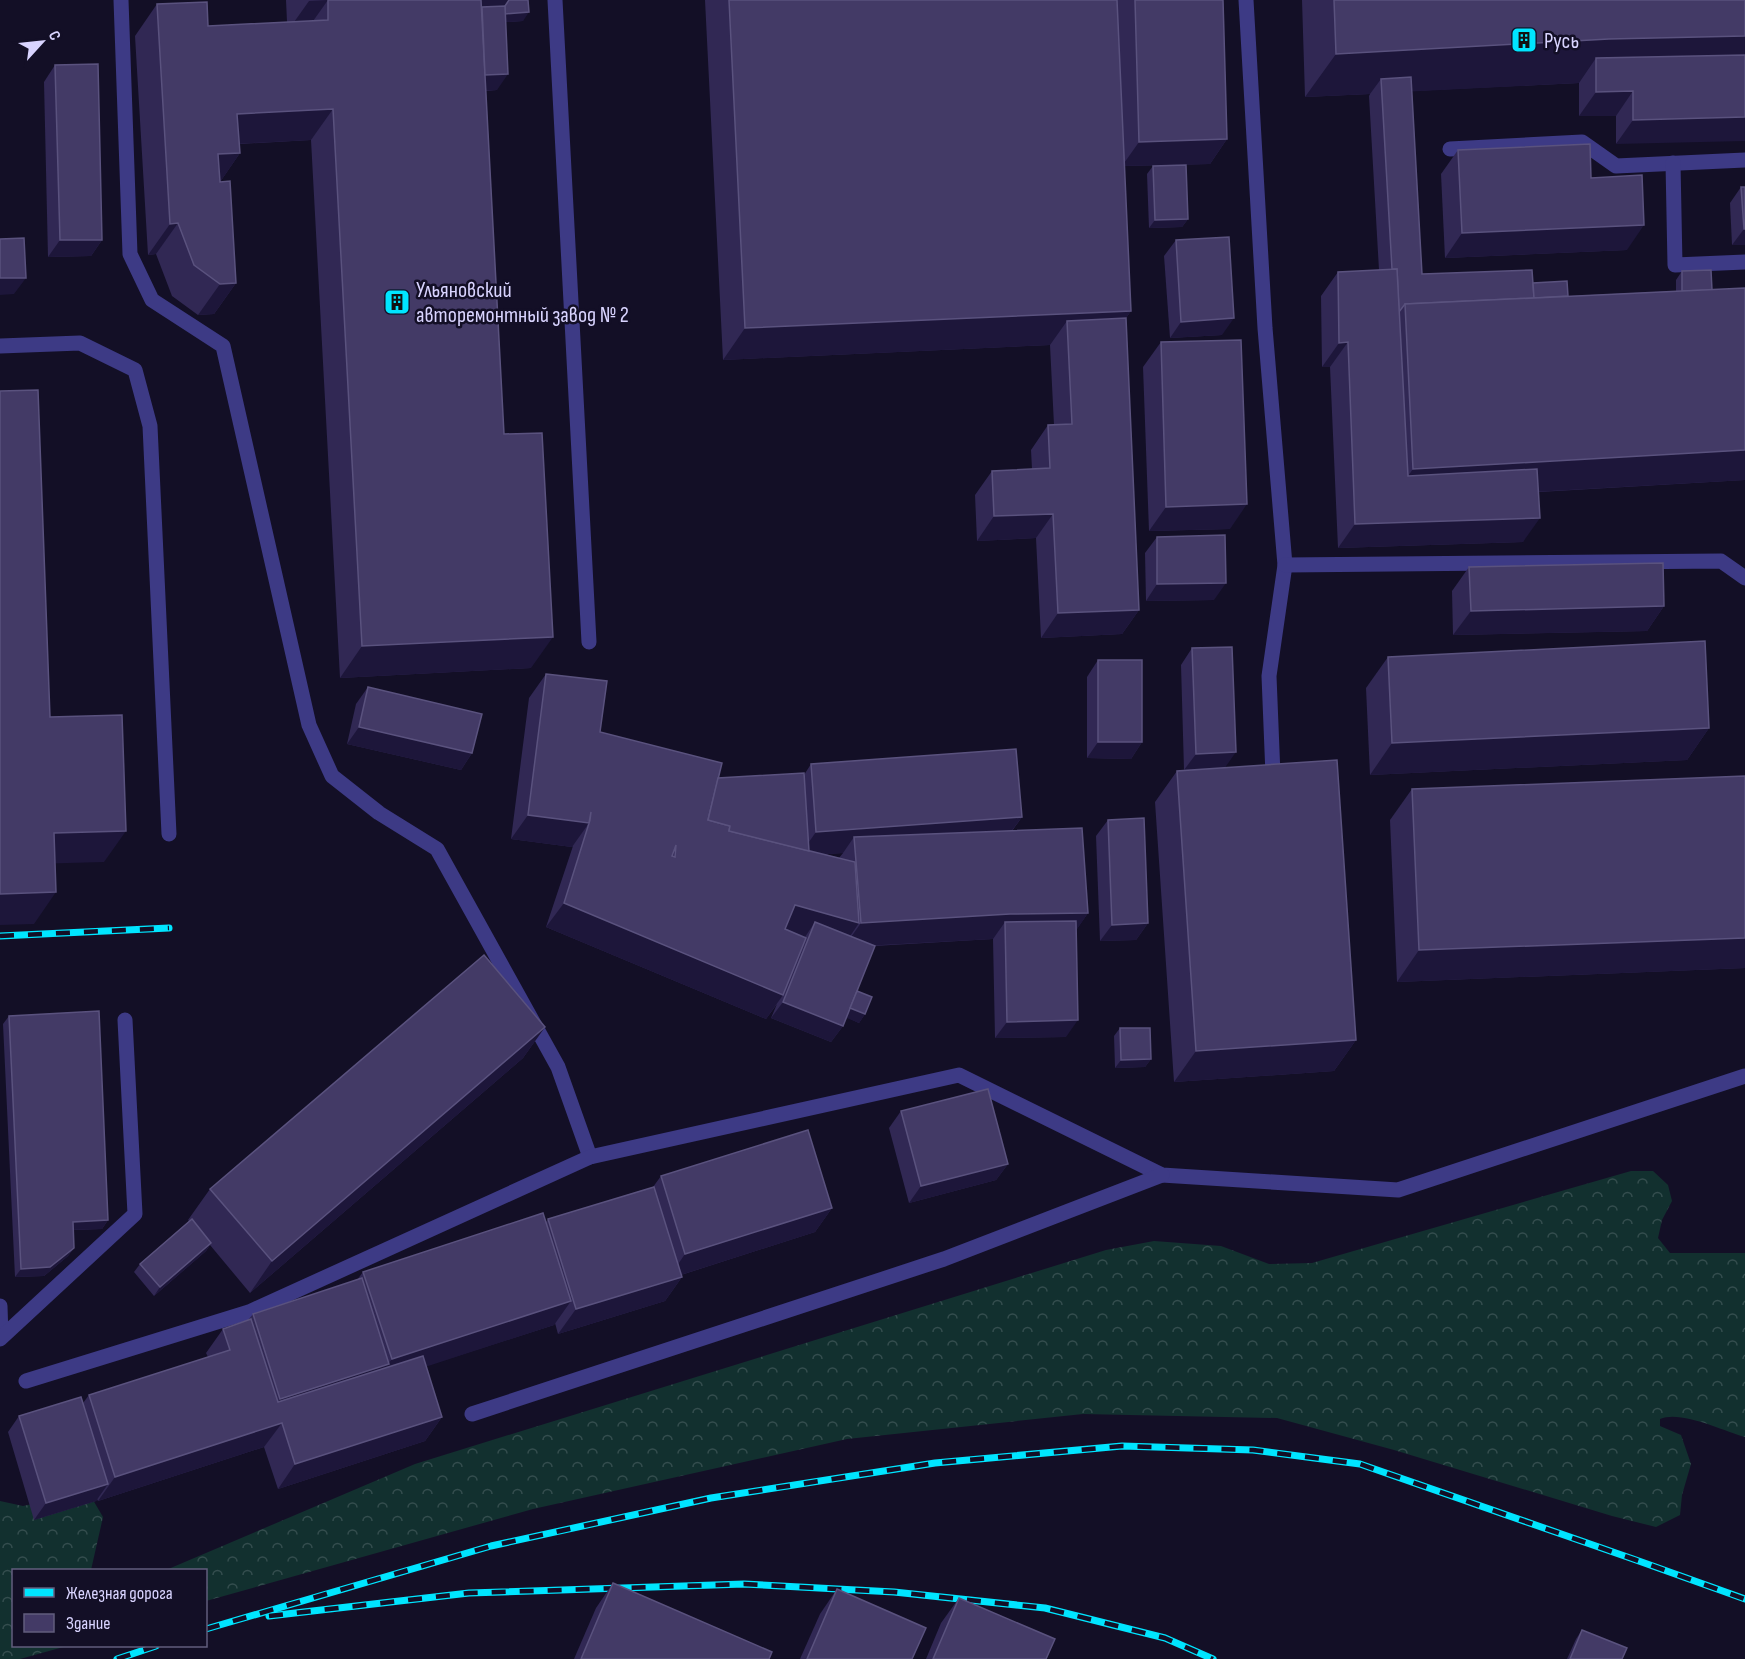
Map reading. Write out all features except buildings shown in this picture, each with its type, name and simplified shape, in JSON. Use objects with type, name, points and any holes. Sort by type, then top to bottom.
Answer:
[{"type":"lane","points":[[121,0],[130,254],[152,300],[223,346],[309,725],[332,776],[379,813],[437,849],[558,1067],[590,1157]]},
{"type":"lane","points":[[555,0],[589,642]]},
{"type":"lane","points":[[1246,0],[1265,328],[1285,565],[1269,676],[1273,775]]},
{"type":"lane","points":[[1450,149],[1582,142],[1616,166],[1745,160]]},
{"type":"lane","points":[[1673,163],[1676,265],[1745,262]]},
{"type":"lane","points":[[0,346],[80,343],[135,370],[150,426],[169,834]]},
{"type":"lane","points":[[1285,565],[1721,561],[1745,578]]},
{"type":"lane","points":[[1,1338],[135,1214],[125,1020]]},
{"type":"lane","points":[[26,1381],[249,1312],[590,1157],[959,1076],[1162,1175],[1398,1190],[1745,1076]]},
{"type":"lane","points":[[472,1414],[944,1259],[1162,1175]]},
{"type":"lane","points":[[0,1306],[1,1338]]},
{"type":"green space","points":[[1631,1171],[1653,1171],[1668,1185],[1672,1201],[1662,1220],[1658,1238],[1670,1253],[1745,1253],[1745,1437],[1690,1419],[1669,1417],[1660,1419],[1660,1426],[1681,1435],[1691,1464],[1682,1495],[1680,1515],[1656,1527],[1277,1418],[1083,1414],[847,1439],[533,1509],[207,1601],[207,1569],[168,1569],[415,1464],[1106,1250],[1154,1241],[1221,1246],[1269,1264],[1312,1263]]},
{"type":"green space","points":[[69,1496],[93,1500],[103,1517],[91,1569],[12,1569],[12,1647],[63,1647],[20,1659],[0,1659],[0,1501],[23,1506]]},
{"type":"railway","points":[[0,936],[169,928]]},
{"type":"railway","points":[[207,1629],[491,1546],[711,1498],[935,1463],[1122,1446],[1253,1450],[1360,1464],[1745,1599]]},
{"type":"railway","points":[[269,1616],[469,1593],[744,1584],[894,1592],[1045,1608],[1165,1638],[1213,1659]]},
{"type":"railway","points":[[117,1659],[153,1647]]},
{"type":"place","name":"Русь","points":[[1524,40]]},
{"type":"place","name":"Ульяновский авторемонтный завод № 2","points":[[397,302]]}]
